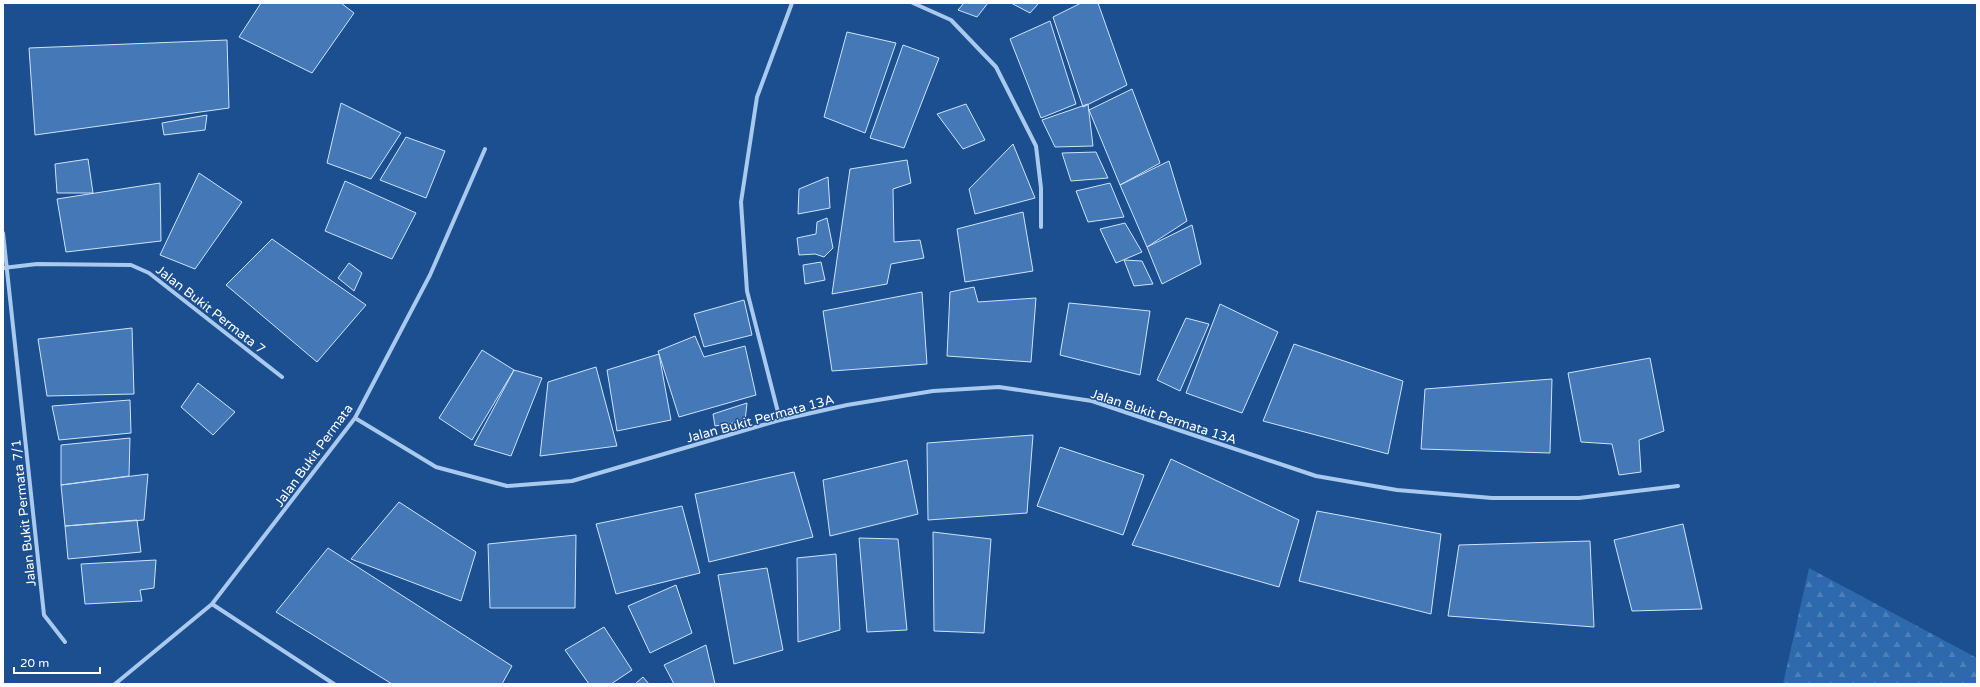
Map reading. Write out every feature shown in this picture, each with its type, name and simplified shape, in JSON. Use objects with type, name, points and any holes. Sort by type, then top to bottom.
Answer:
[{"type":"street","points":[[780,420],[747,291],[741,202],[757,97],[792,3]]},
{"type":"street","points":[[913,3],[951,20],[996,68],[1036,146],[1041,188],[1041,227]]},
{"type":"street","name":"Jalan Bukit Permata","points":[[115,684],[212,604],[355,418],[430,275],[485,149]]},
{"type":"street","name":"Jalan Bukit Permata 7/1","points":[[3,233],[5,268],[44,615],[65,642]]},
{"type":"street","name":"Jalan Bukit Permata 7","points":[[5,268],[37,264],[131,265],[149,273],[282,378]]},
{"type":"street","name":"Jalan Bukit Permata 13A","points":[[355,418],[436,467],[507,486],[572,481],[780,420],[847,405],[933,391],[999,387],[1092,401],[1316,476],[1397,490],[1492,498],[1579,498],[1678,486]]},
{"type":"street","points":[[212,604],[334,684]]},
{"type":"green space","points":[[1809,568],[1977,658],[1977,684],[1783,684]]},
{"type":"building","points":[[261,3],[341,3],[354,13],[312,73],[239,37]]},
{"type":"building","points":[[964,3],[988,3],[977,17],[958,10]]},
{"type":"building","points":[[1011,3],[1039,3],[1030,13]]},
{"type":"building","points":[[1081,3],[1098,3],[1127,85],[1083,107],[1053,17]]},
{"type":"building","points":[[1050,21],[1076,104],[1041,118],[1010,39]]},
{"type":"building","points":[[847,32],[896,43],[865,133],[824,117]]},
{"type":"building","points":[[227,40],[229,108],[35,135],[29,48]]},
{"type":"building","points":[[903,45],[939,58],[904,148],[870,138]]},
{"type":"building","points":[[1132,89],[1160,163],[1120,185],[1089,110]]},
{"type":"building","points":[[341,103],[401,133],[371,179],[327,163]]},
{"type":"building","points":[[966,104],[985,140],[963,149],[937,114]]},
{"type":"building","points":[[1088,104],[1093,146],[1055,147],[1042,120]]},
{"type":"building","points":[[207,115],[205,130],[164,135],[162,123]]},
{"type":"building","points":[[406,137],[445,151],[426,198],[380,180]]},
{"type":"building","points":[[1013,144],[1035,198],[975,214],[969,189]]},
{"type":"building","points":[[1096,152],[1108,178],[1071,181],[1062,153]]},
{"type":"building","points":[[88,159],[93,193],[57,193],[55,164]]},
{"type":"building","points":[[907,160],[911,183],[893,189],[894,242],[920,240],[924,258],[891,264],[887,284],[832,294],[850,169]]},
{"type":"building","points":[[1169,161],[1187,221],[1147,247],[1120,185]]},
{"type":"building","points":[[199,173],[242,202],[195,269],[160,255]]},
{"type":"building","points":[[828,177],[830,208],[798,214],[799,189]]},
{"type":"building","points":[[345,181],[416,213],[392,259],[325,231]]},
{"type":"building","points":[[160,183],[161,241],[66,252],[57,199]]},
{"type":"building","points":[[1110,183],[1124,217],[1088,222],[1076,191]]},
{"type":"building","points":[[1023,212],[1033,271],[965,282],[957,229]]},
{"type":"building","points":[[827,218],[833,248],[824,257],[815,254],[799,255],[797,238],[816,234],[817,222]]},
{"type":"building","points":[[1125,223],[1142,252],[1116,263],[1100,229]]},
{"type":"building","points":[[1192,225],[1201,264],[1162,284],[1147,247]]},
{"type":"building","points":[[272,239],[366,305],[317,362],[226,285]]},
{"type":"building","points":[[1124,260],[1142,261],[1153,284],[1134,286]]},
{"type":"building","points":[[821,262],[825,280],[805,284],[803,265]]},
{"type":"building","points":[[349,263],[362,273],[354,291],[338,278]]},
{"type":"building","points":[[974,287],[978,302],[1036,298],[1031,362],[947,356],[950,292]]},
{"type":"building","points":[[922,292],[927,364],[832,371],[823,311]]},
{"type":"building","points":[[744,300],[752,335],[704,347],[694,314]]},
{"type":"building","points":[[1069,303],[1150,311],[1140,375],[1060,355]]},
{"type":"building","points":[[1220,304],[1278,332],[1242,413],[1186,393]]},
{"type":"building","points":[[1186,318],[1209,324],[1180,391],[1157,380]]},
{"type":"building","points":[[132,328],[134,394],[47,396],[38,339]]},
{"type":"building","points":[[695,336],[704,357],[745,346],[756,395],[679,417],[658,351]]},
{"type":"building","points":[[1294,344],[1403,381],[1388,454],[1263,421]]},
{"type":"building","points":[[482,350],[514,370],[472,440],[439,418]]},
{"type":"building","points":[[659,354],[671,420],[617,431],[607,370]]},
{"type":"building","points":[[1650,358],[1664,431],[1639,440],[1641,472],[1619,475],[1612,444],[1581,442],[1568,373]]},
{"type":"building","points":[[596,367],[617,446],[540,456],[548,382]]},
{"type":"building","points":[[514,370],[542,378],[511,456],[474,445]]},
{"type":"building","points":[[1552,379],[1550,453],[1421,449],[1425,389]]},
{"type":"building","points":[[198,383],[235,412],[213,435],[181,407]]},
{"type":"building","points":[[130,400],[131,433],[59,440],[52,406]]},
{"type":"building","points":[[747,403],[745,421],[715,426],[713,414]]},
{"type":"building","points":[[1033,435],[1027,513],[928,520],[927,443]]},
{"type":"building","points":[[130,438],[129,476],[61,485],[61,445]]},
{"type":"building","points":[[1060,447],[1144,475],[1123,535],[1037,506]]},
{"type":"building","points":[[1171,459],[1299,520],[1279,587],[1132,545]]},
{"type":"building","points":[[907,460],[918,514],[830,536],[823,480]]},
{"type":"building","points":[[794,472],[813,537],[709,562],[695,494]]},
{"type":"building","points":[[148,474],[144,520],[65,526],[61,485]]},
{"type":"building","points":[[399,502],[476,552],[461,601],[351,559]]},
{"type":"building","points":[[682,506],[700,573],[616,594],[596,524]]},
{"type":"building","points":[[1317,511],[1441,534],[1431,614],[1299,581]]},
{"type":"building","points":[[137,520],[141,552],[68,559],[65,526]]},
{"type":"building","points":[[1683,524],[1702,609],[1632,611],[1614,540]]},
{"type":"building","points":[[933,532],[991,539],[984,633],[934,631]]},
{"type":"building","points":[[576,535],[575,608],[490,608],[488,544]]},
{"type":"building","points":[[859,538],[898,539],[907,630],[867,632]]},
{"type":"building","points":[[1590,541],[1594,627],[1448,616],[1459,545]]},
{"type":"building","points":[[328,548],[512,666],[502,684],[392,684],[276,612]]},
{"type":"building","points":[[836,554],[840,630],[798,642],[797,558]]},
{"type":"building","points":[[156,560],[154,588],[140,590],[142,601],[85,604],[81,564]]},
{"type":"building","points":[[767,568],[783,650],[734,664],[718,575]]},
{"type":"building","points":[[676,585],[692,633],[650,653],[628,606]]},
{"type":"building","points":[[604,627],[632,670],[611,684],[589,684],[565,650]]},
{"type":"building","points":[[706,645],[715,684],[674,684],[664,665]]},
{"type":"building","points":[[643,677],[649,684],[635,684]]}]
